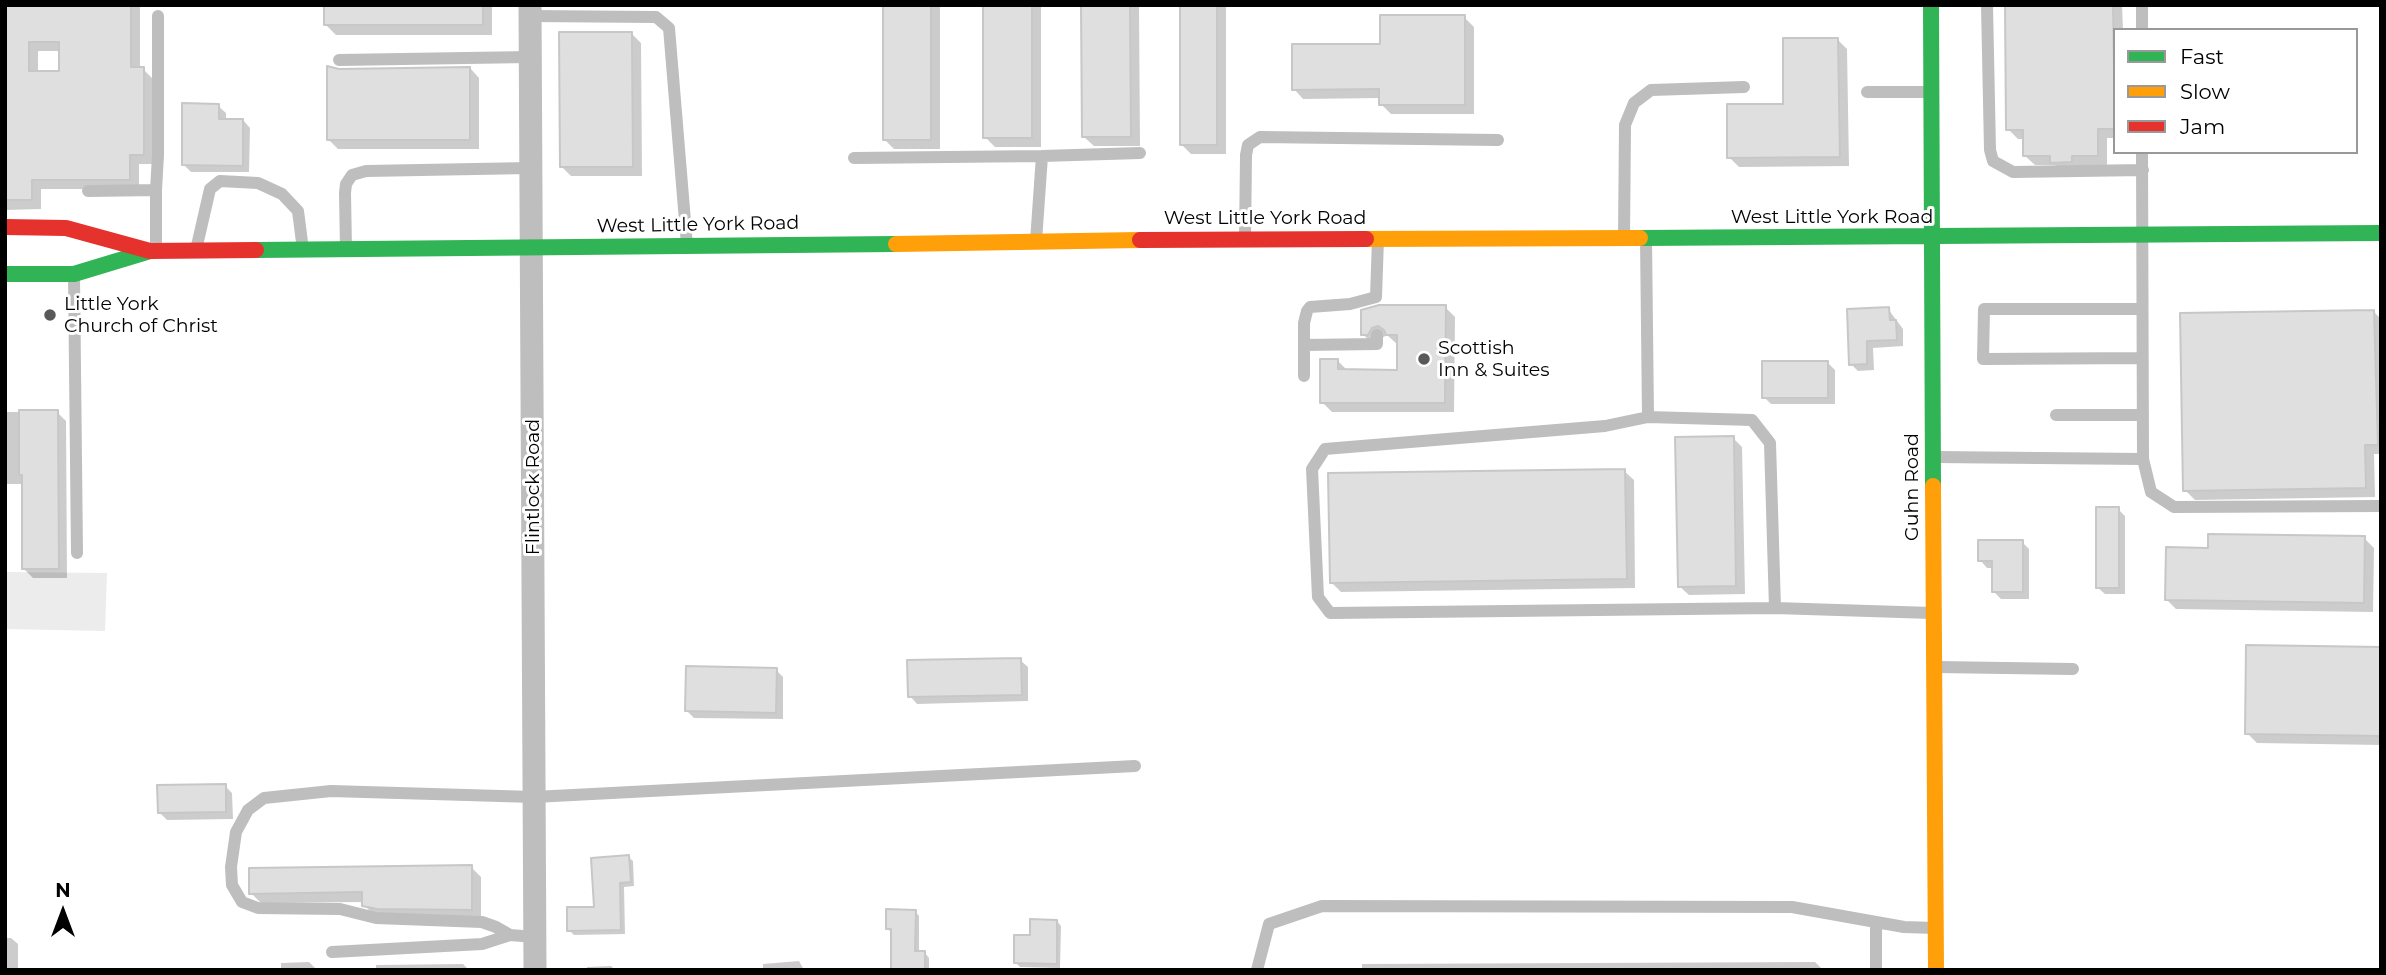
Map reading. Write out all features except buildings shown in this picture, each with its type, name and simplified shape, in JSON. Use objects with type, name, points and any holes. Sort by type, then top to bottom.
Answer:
[{"type":"main road","name":"Guhn Road","points":[[1931,5],[1936,970]]},
{"type":"main road","name":"West Little York Road","points":[[5,227],[66,228],[153,251]]},
{"type":"main road","name":"West Little York Road","points":[[5,274],[74,274],[153,251],[195,250],[531,249],[1245,239],[1933,238],[2381,233]]},
{"type":"street","name":"Flintlock Road","points":[[530,10],[535,970]]},
{"type":"lane","points":[[1987,5],[1990,150],[1993,161],[2012,172],[2143,170]]},
{"type":"lane","points":[[2142,5],[2142,28]]},
{"type":"lane","points":[[530,10],[656,18],[668,28],[687,246]]},
{"type":"lane","points":[[153,251],[158,16]]},
{"type":"lane","points":[[339,60],[530,57]]},
{"type":"lane","points":[[1624,238],[1625,125],[1634,103],[1651,90],[1744,87]]},
{"type":"lane","points":[[1867,92],[1932,92]]},
{"type":"lane","points":[[1245,239],[1246,155],[1248,145],[1260,137],[1498,140]]},
{"type":"lane","points":[[854,158],[1140,153]]},
{"type":"lane","points":[[2143,154],[2143,459],[2151,492],[2174,507],[2381,506]]},
{"type":"lane","points":[[1035,242],[1042,156]]},
{"type":"lane","points":[[346,250],[345,193],[346,184],[352,175],[366,171],[530,168]]},
{"type":"lane","points":[[195,250],[210,189],[220,181],[258,183],[282,194],[298,211],[303,250]]},
{"type":"lane","points":[[88,191],[156,190]]},
{"type":"lane","points":[[1646,238],[1648,418]]},
{"type":"lane","points":[[1304,376],[1304,323],[1310,307],[1376,301],[1378,239]]},
{"type":"lane","points":[[74,274],[77,553]]},
{"type":"lane","points":[[2141,309],[1984,309],[1983,359],[2142,358]]},
{"type":"lane","points":[[1304,345],[1377,344],[1377,335]]},
{"type":"lane","points":[[2056,415],[2143,415]]},
{"type":"lane","points":[[1775,608],[1770,443],[1752,420],[1648,418],[1605,426],[1325,449],[1312,469],[1318,597],[1330,613],[1775,608],[1933,613]]},
{"type":"lane","points":[[1934,457],[2143,459]]},
{"type":"lane","points":[[1933,666],[2073,669]]},
{"type":"lane","points":[[535,937],[510,935],[482,922],[376,918],[340,909],[258,908],[242,902],[232,885],[231,867],[236,832],[248,810],[264,798],[331,791],[534,797],[1135,766]]},
{"type":"lane","points":[[1256,970],[1269,924],[1322,906],[1792,907],[1904,927],[1936,928]]},
{"type":"lane","points":[[1875,922],[1876,970]]},
{"type":"lane","points":[[332,951],[474,945],[510,935]]},
{"type":"shaded area","points":[[5,572],[107,573],[105,631],[5,629]]},
{"type":"traffic: fast","points":[[1931,5],[1933,486]]},
{"type":"traffic: fast","points":[[1640,238],[2381,233]]},
{"type":"traffic: fast","points":[[256,250],[896,244]]},
{"type":"traffic: fast","points":[[5,274],[74,274],[150,251]]},
{"type":"traffic: slow","points":[[1366,239],[1640,238]]},
{"type":"traffic: slow","points":[[896,244],[1140,240]]},
{"type":"traffic: slow","points":[[1933,486],[1936,970]]},
{"type":"traffic: jam","points":[[5,227],[66,228],[150,251],[256,250]]},
{"type":"traffic: jam","points":[[1140,240],[1366,239]]},
{"type":"place","name":"Little York Church of Christ","points":[[50,315]]},
{"type":"place","name":"Scottish Inn & Suites","points":[[1424,359]]}]
